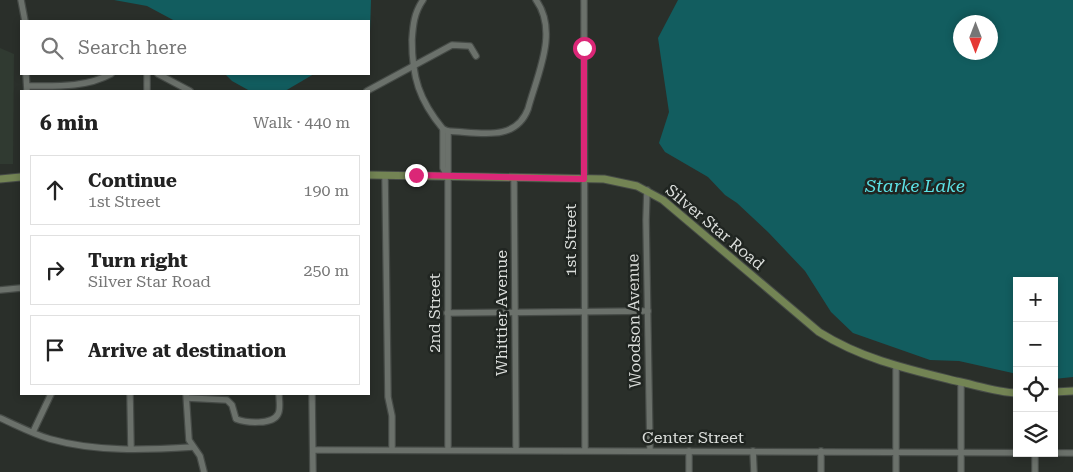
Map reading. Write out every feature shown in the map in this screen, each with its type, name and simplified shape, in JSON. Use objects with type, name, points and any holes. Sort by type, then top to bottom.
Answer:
[{"type":"main road","name":"Silver Star Road","points":[[370,175],[617,180],[647,190],[672,207],[819,332],[856,353],[896,367],[992,390],[1013,393]]},
{"type":"main road","points":[[0,178],[20,176]]},
{"type":"main road","points":[[1058,392],[1073,390]]},
{"type":"street","points":[[21,0],[25,20]]},
{"type":"street","points":[[423,0],[416,10],[412,25],[412,66],[418,88],[446,130],[504,132],[517,127],[524,119],[547,36],[547,22],[543,9],[536,0]]},
{"type":"street","name":"1st Street","points":[[584,0],[585,450]]},
{"type":"street","points":[[369,90],[452,45],[470,46],[476,56]]},
{"type":"street","points":[[26,75],[27,89],[66,89],[108,75]]},
{"type":"street","points":[[147,75],[147,90]]},
{"type":"street","points":[[160,75],[188,90]]},
{"type":"street","name":"2nd Street","points":[[446,130],[449,168],[447,176],[448,449]]},
{"type":"street","points":[[385,175],[388,397],[392,416],[392,450]]},
{"type":"street","name":"Whittier Avenue","points":[[514,177],[516,449]]},
{"type":"street","name":"Woodson Avenue","points":[[647,190],[650,451]]},
{"type":"street","points":[[0,290],[20,288]]},
{"type":"street","points":[[447,313],[648,311]]},
{"type":"street","points":[[896,367],[896,472]]},
{"type":"street","points":[[961,382],[961,472]]},
{"type":"street","points":[[33,432],[51,395]]},
{"type":"street","points":[[130,395],[131,448]]},
{"type":"street","points":[[204,472],[200,456],[193,447],[187,428],[186,396],[227,400],[232,405],[236,419],[242,421],[265,421],[273,420],[278,414],[279,395]]},
{"type":"street","points":[[312,395],[313,472]]},
{"type":"street","points":[[0,418],[33,432],[78,446],[100,449],[193,447]]},
{"type":"street","name":"Center Street","points":[[313,450],[516,449],[1013,453]]},
{"type":"street","points":[[689,451],[689,472]]},
{"type":"street","points":[[754,451],[754,472]]},
{"type":"street","points":[[821,451],[821,472]]},
{"type":"street","name":"Center Street","points":[[1058,453],[1073,453]]},
{"type":"street","points":[[1035,457],[1035,472]]},
{"type":"shaded area","points":[[0,48],[14,54],[13,164],[0,164]]},
{"type":"water","points":[[114,0],[371,0],[370,32],[370,20],[173,20],[147,6]]},
{"type":"water","name":"Starke Lake","points":[[678,0],[1073,0],[1073,377],[1058,379],[1058,277],[1013,277],[1013,373],[959,361],[930,360],[853,333],[831,312],[805,271],[768,232],[737,203],[725,195],[708,177],[665,152],[659,143],[669,112],[658,38]]},
{"type":"water","points":[[226,75],[312,75],[287,90],[248,90],[232,81]]},
{"type":"route","points":[[416,175],[584,179],[584,48]]}]
